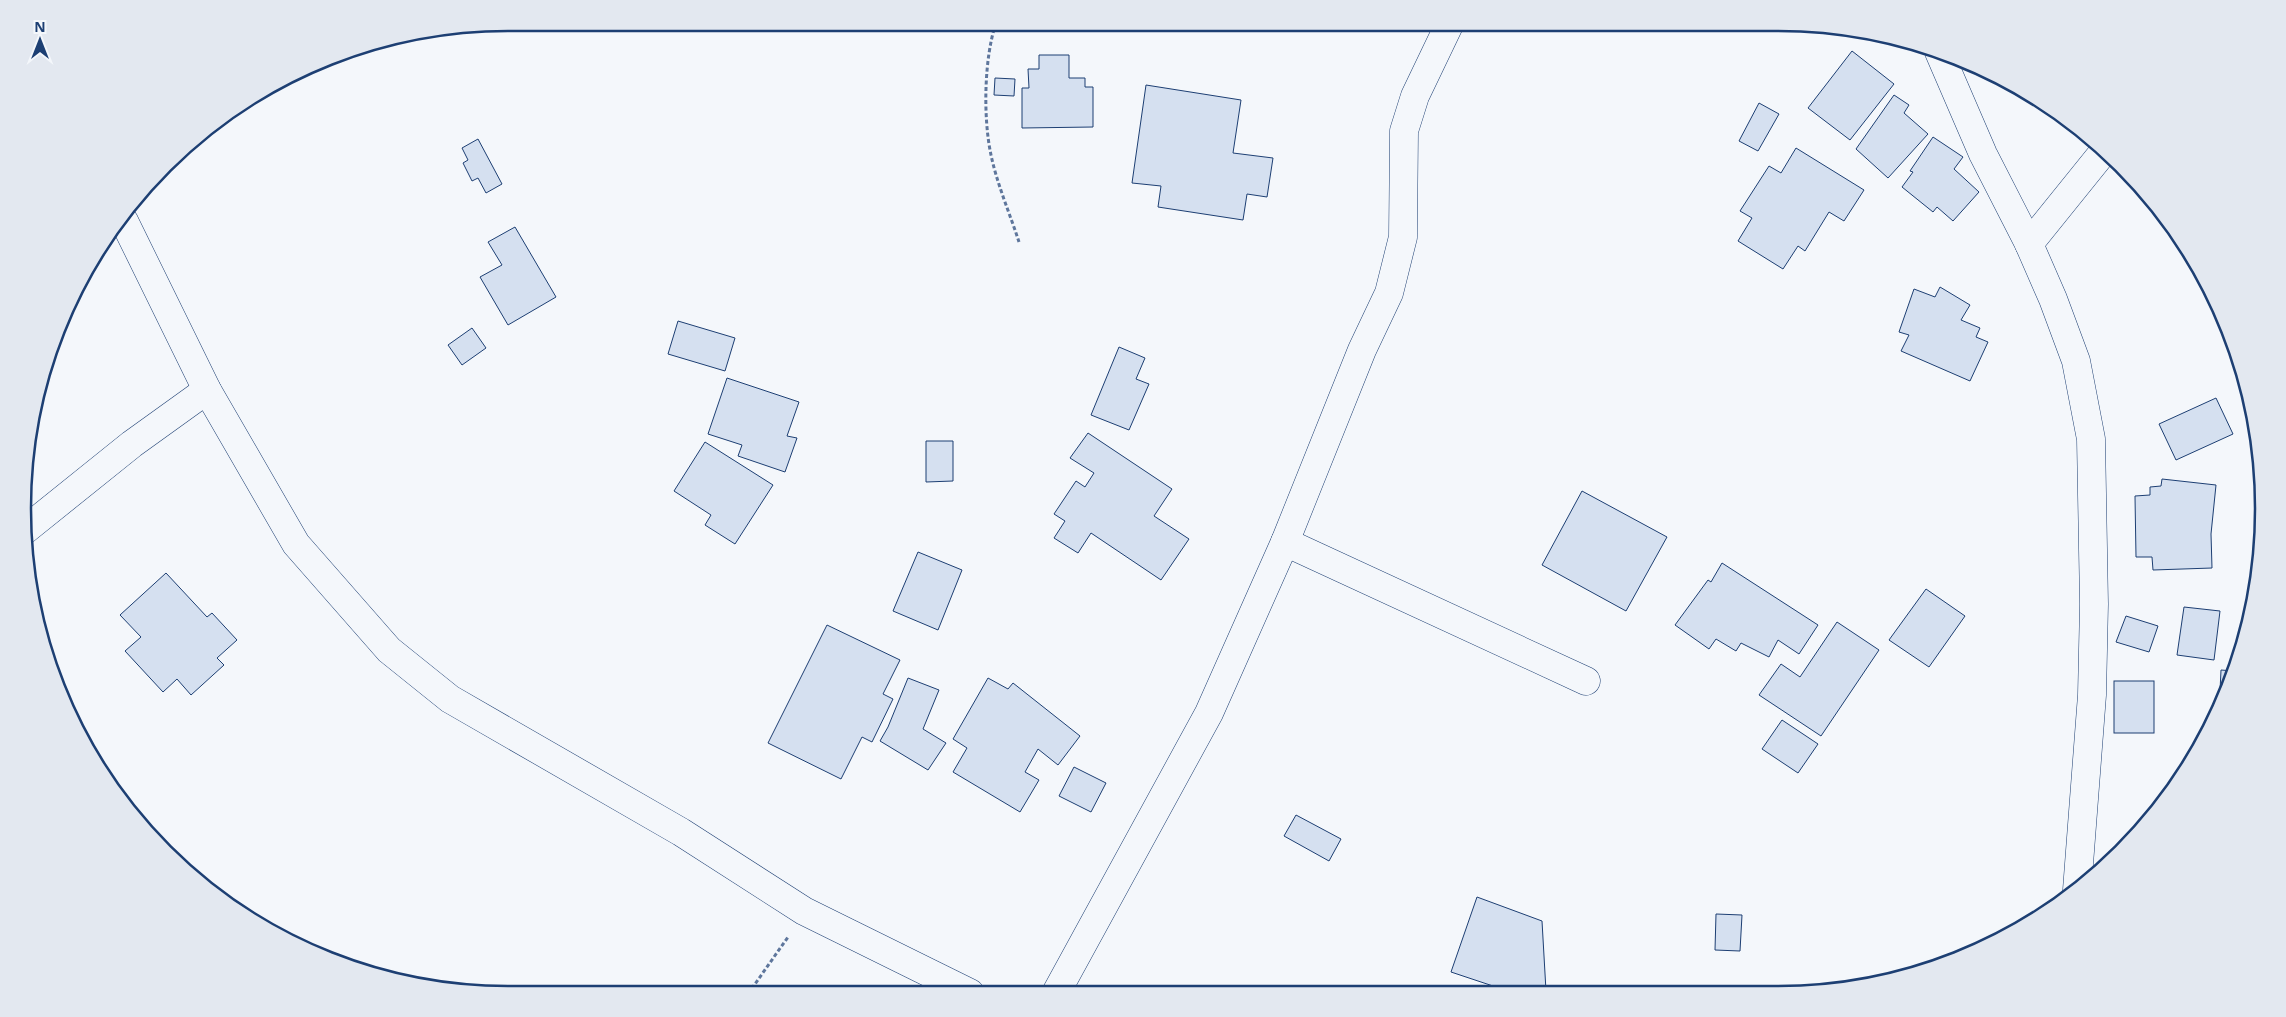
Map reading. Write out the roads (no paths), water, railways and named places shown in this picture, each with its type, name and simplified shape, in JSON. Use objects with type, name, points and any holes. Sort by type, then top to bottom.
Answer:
[{"type":"street","points":[[1060,986],[1208,713],[1285,542],[1362,350],[1389,293],[1403,237],[1404,131],[1415,96],[1446,31]]},
{"type":"street","points":[[1943,62],[1983,154],[2029,244],[2076,361],[2090,440],[2094,604],[2092,695],[2079,878]]},
{"type":"street","points":[[2029,244],[2099,157]]},
{"type":"street","points":[[126,224],[208,390],[296,544],[389,650],[450,699],[681,832],[804,911],[956,986]]},
{"type":"street","points":[[32,525],[132,444],[208,390]]},
{"type":"street","points":[[1285,542],[1586,681]]}]
